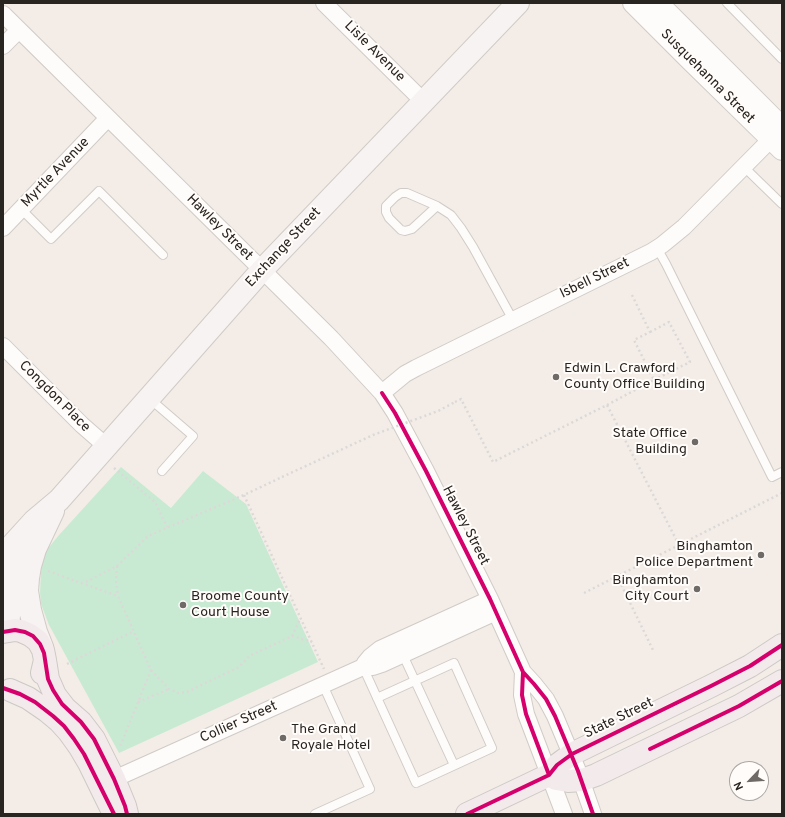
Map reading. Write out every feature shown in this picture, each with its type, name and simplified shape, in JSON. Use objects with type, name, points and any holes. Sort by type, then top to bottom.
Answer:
[{"type":"main road","name":"Exchange Street","points":[[3,555],[42,513],[59,500],[262,270],[518,3]]},
{"type":"main road","name":"Exchange Street","points":[[43,653],[30,610],[27,590],[28,578],[34,549],[59,500]]},
{"type":"main road","name":"Exchange Street","points":[[6,631],[12,600],[14,563],[22,538],[29,526]]},
{"type":"main road","points":[[6,631],[18,630],[28,633],[36,639],[43,653],[48,679],[55,695],[65,708],[90,733],[114,779],[127,814]]},
{"type":"main road","name":"State Street","points":[[467,814],[549,775],[557,765],[572,754],[731,676],[763,658],[782,645]]},
{"type":"main road","points":[[5,688],[17,690],[24,689],[33,684],[42,673],[43,653]]},
{"type":"main road","points":[[549,775],[556,779],[562,780],[582,780],[720,715],[782,681]]},
{"type":"main road","points":[[5,688],[35,702],[59,721],[69,732],[89,763],[114,814]]},
{"type":"street","name":"Lisle Avenue","points":[[324,3],[424,101]]},
{"type":"street","name":"Susquehanna Street","points":[[633,3],[690,61],[779,136]]},
{"type":"street","name":"Susquehanna Street","points":[[658,3],[779,136]]},
{"type":"street","name":"Hawley Street","points":[[3,14],[341,348],[382,393],[391,406],[423,466],[493,606],[523,672],[546,699],[572,754],[593,814]]},
{"type":"street","points":[[3,46],[19,30]]},
{"type":"street","name":"Myrtle Avenue","points":[[3,228],[108,118]]},
{"type":"street","name":"Isbell Street","points":[[382,393],[410,371],[657,248],[684,227],[744,167],[779,136]]},
{"type":"street","name":"Congdon Place","points":[[3,346],[82,425],[106,446]]},
{"type":"street","name":"Collier Street","points":[[114,779],[363,667],[382,664],[403,655],[493,606]]},
{"type":"street","name":"Collier Street","points":[[363,667],[370,657],[380,649],[493,606]]},
{"type":"street","name":"Hawley Street","points":[[523,672],[522,695],[526,714],[564,814]]},
{"type":"lane","points":[[727,3],[782,59]]},
{"type":"lane","points":[[744,167],[782,204]]},
{"type":"lane","points":[[22,209],[52,239],[99,191],[163,254]]},
{"type":"lane","points":[[437,206],[412,229],[405,231],[400,230],[389,218],[386,212],[386,206],[395,197],[401,193],[407,193],[437,206],[451,215],[473,246],[513,320]]},
{"type":"lane","points":[[657,248],[772,477],[782,472]]},
{"type":"lane","points":[[148,398],[193,436],[162,471]]},
{"type":"lane","points":[[403,655],[454,765]]},
{"type":"lane","points":[[363,667],[416,782],[492,748],[454,663],[378,698]]},
{"type":"lane","points":[[315,814],[370,788],[327,683]]},
{"type":"path","points":[[631,293],[650,332]]},
{"type":"path","points":[[81,583],[95,578],[117,566],[148,536],[373,435],[438,411],[462,400],[493,462],[690,362],[669,322],[634,340],[654,380]]},
{"type":"path","points":[[607,405],[679,545]]},
{"type":"path","points":[[114,468],[155,502],[167,527]]},
{"type":"path","points":[[584,593],[782,493]]},
{"type":"path","points":[[244,494],[312,642],[327,683]]},
{"type":"path","points":[[117,566],[116,581],[118,596],[151,670],[169,689],[178,693],[187,692],[239,667],[249,656],[292,636],[301,618]]},
{"type":"path","points":[[46,571],[118,596]]},
{"type":"path","points":[[617,576],[653,650]]},
{"type":"path","points":[[67,664],[134,631]]},
{"type":"path","points":[[292,636],[312,642]]},
{"type":"path","points":[[119,749],[151,670]]},
{"type":"path","points":[[138,702],[169,689]]},
{"type":"green space","points":[[121,467],[171,508],[203,471],[246,504],[318,662],[119,753],[49,625],[41,604],[40,593],[44,553]]},
{"type":"cycle path","points":[[382,393],[395,413],[426,471],[490,599],[523,672],[546,699],[555,716],[578,771],[593,814]]},
{"type":"cycle path","points":[[3,632],[15,630],[25,632],[33,636],[40,644],[44,653],[48,679],[53,690],[62,704],[81,722],[94,739],[114,779],[127,814]]},
{"type":"cycle path","points":[[467,814],[549,775],[557,765],[572,754],[750,666],[782,645]]},
{"type":"cycle path","points":[[523,672],[522,695],[526,714],[549,775]]},
{"type":"cycle path","points":[[650,749],[739,706],[782,681]]},
{"type":"cycle path","points":[[3,688],[20,694],[35,702],[64,726],[84,754],[114,814]]},
{"type":"place","name":"Edwin L. Crawford County Office Building","points":[[556,377]]},
{"type":"place","name":"State Office Building","points":[[695,442]]},
{"type":"place","name":"Binghamton Police Department","points":[[761,555]]},
{"type":"place","name":"Binghamton City Court","points":[[697,589]]},
{"type":"place","name":"Broome County Court House","points":[[183,605]]},
{"type":"place","name":"The Grand Royale Hotel","points":[[283,738]]}]
